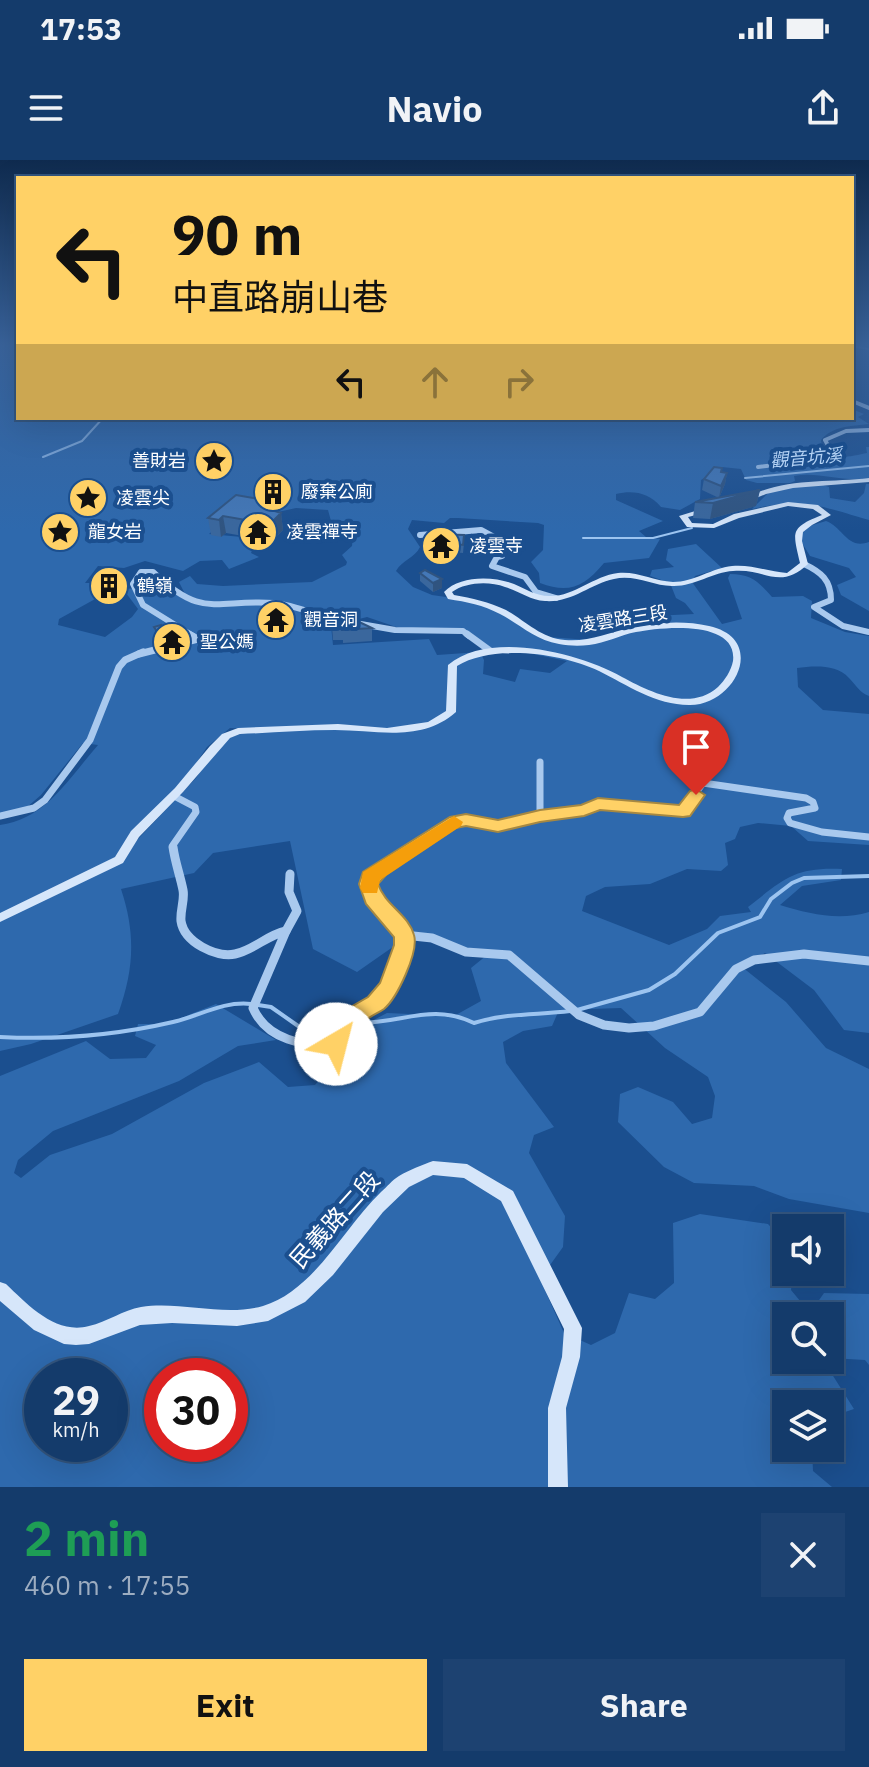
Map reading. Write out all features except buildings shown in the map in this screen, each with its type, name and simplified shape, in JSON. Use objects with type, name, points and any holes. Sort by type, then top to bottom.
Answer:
[{"type":"street","points":[[758,467],[828,459],[834,456],[825,440],[854,429],[869,430]]},
{"type":"street","points":[[736,504],[774,487],[869,480]]},
{"type":"street","points":[[719,508],[683,516],[690,525],[706,526],[788,504],[826,511],[824,518],[806,525],[796,537],[804,564],[819,571],[831,587],[831,600],[814,607],[843,626],[869,632]]},
{"type":"street","points":[[420,535],[481,530],[503,542],[501,556],[492,566],[529,579],[536,592],[561,599]]},
{"type":"street","name":"凌雲路三段","points":[[0,816],[34,808],[45,800],[90,740],[119,667],[139,654],[198,639],[143,605],[133,584],[141,572],[153,572],[168,590],[189,602],[217,607],[278,603],[320,618],[395,630],[463,631],[489,650],[590,664],[626,683],[687,703],[712,697],[735,675],[735,644],[713,629],[645,628],[599,641],[565,643],[536,636],[493,607],[451,597],[448,592],[455,586],[494,582],[511,586],[533,598],[561,599],[574,597],[616,575],[636,575],[671,584],[712,576],[727,569],[789,575],[804,564]]},
{"type":"street","points":[[0,918],[119,860],[135,834],[174,796],[226,736],[238,731],[329,727],[387,731],[431,725],[451,712],[453,665],[489,650]]},
{"type":"street","points":[[540,762],[540,816]]},
{"type":"street","points":[[290,874],[289,892],[297,911],[254,1003],[255,1017],[281,1037],[320,1047],[336,1044],[357,1014],[376,1003],[389,987],[405,945],[404,935],[373,899],[370,877],[450,823],[466,820],[498,826],[610,804],[683,811],[703,783],[730,784],[813,802],[815,808],[789,813],[787,818],[790,823],[798,827],[869,837]]},
{"type":"street","points":[[174,796],[195,807],[196,812],[173,845],[175,865],[184,892],[181,923],[189,937],[200,948],[233,955],[272,933],[286,931]]},
{"type":"street","points":[[404,935],[432,938],[466,952],[509,955],[579,1015],[590,1021],[632,1030],[654,1029],[702,1011],[741,965],[755,960],[797,955],[851,957],[869,961]]},
{"type":"street","name":"民義路二段","points":[[0,1290],[32,1318],[58,1333],[84,1336],[140,1316],[240,1317],[268,1313],[294,1300],[318,1278],[380,1201],[404,1181],[427,1168],[443,1166],[463,1170],[489,1181],[507,1196],[573,1328],[571,1357],[557,1408],[558,1487]]},
{"type":"shaded area","points":[[0,406],[16,406],[16,420],[854,420],[854,410],[864,414],[858,417],[869,424],[837,429],[821,440],[823,448],[832,456],[867,453],[866,447],[869,447],[869,478],[803,475],[794,476],[795,481],[790,483],[757,483],[746,480],[741,469],[722,467],[701,480],[700,499],[680,510],[661,507],[641,494],[616,494],[616,500],[663,521],[639,531],[646,537],[660,539],[649,558],[604,563],[590,578],[575,586],[559,588],[540,583],[539,573],[531,562],[543,550],[544,525],[538,523],[458,518],[450,518],[444,523],[412,520],[408,529],[420,547],[396,571],[413,587],[432,595],[481,602],[547,637],[590,640],[666,626],[652,616],[694,614],[676,598],[670,583],[650,576],[652,570],[674,567],[666,560],[668,549],[696,544],[722,568],[695,576],[692,582],[722,624],[742,619],[728,578],[730,574],[737,574],[754,580],[772,597],[803,596],[812,601],[811,618],[845,632],[869,636],[869,696],[838,670],[797,668],[798,687],[823,710],[869,714],[869,845],[808,841],[791,826],[758,823],[740,827],[735,839],[725,843],[728,865],[721,871],[687,869],[650,884],[605,887],[586,896],[582,911],[669,945],[707,929],[720,916],[751,912],[748,907],[790,877],[812,870],[842,869],[841,880],[802,886],[780,905],[824,915],[847,916],[869,912],[869,1033],[844,1030],[814,990],[765,953],[742,967],[786,1002],[826,1048],[869,1069],[869,1213],[789,1199],[754,1186],[694,1183],[664,1167],[618,1122],[620,1094],[638,1087],[673,1102],[692,1124],[712,1118],[715,1096],[708,1077],[665,1048],[621,1008],[559,1010],[552,1026],[523,1031],[503,1042],[506,1063],[554,1127],[534,1135],[529,1153],[565,1216],[563,1247],[540,1279],[564,1333],[591,1345],[615,1333],[629,1293],[655,1299],[674,1283],[673,1223],[700,1214],[768,1224],[772,1228],[772,1286],[791,1286],[791,1290],[801,1302],[772,1302],[772,1374],[832,1374],[842,1390],[772,1390],[772,1462],[813,1462],[813,1471],[832,1487],[0,1487],[0,1076],[86,1041],[110,1059],[146,1058],[156,1045],[135,1036],[138,1024],[166,1024],[216,1004],[276,1040],[238,1046],[179,1081],[53,1131],[18,1160],[14,1173],[21,1178],[50,1155],[112,1134],[204,1083],[259,1062],[288,1087],[315,1085],[364,1025],[387,1013],[454,1016],[481,1001],[471,968],[487,955],[410,935],[357,972],[313,949],[290,841],[213,853],[194,873],[121,889],[129,921],[131,952],[118,1014],[31,1044],[0,1051],[0,825],[31,815],[44,806],[98,745],[83,743],[41,795],[26,808],[0,814]],"holes":[[[296,508],[328,510],[331,521],[354,525],[352,546],[342,555],[346,565],[312,582],[223,586],[197,584],[190,576],[179,582],[185,594],[165,590],[146,575],[133,577],[139,588],[123,589],[138,609],[105,637],[58,625],[59,619],[106,593],[98,583],[85,583],[98,566],[124,568],[145,561],[183,571],[200,561],[222,560],[229,569],[259,557],[251,553],[255,543],[242,537],[209,534],[231,513],[278,512]],[[340,617],[355,620],[367,617],[402,629],[463,632],[497,651],[519,651],[567,661],[550,673],[520,669],[515,682],[483,674],[484,660],[480,652],[437,655],[429,639],[333,645],[331,626]],[[230,728],[254,729],[221,741],[196,778],[137,840],[129,834],[182,784],[207,747]]]},
{"type":"shaded area","points":[[866,484],[869,484],[869,520],[812,505],[770,505],[752,509],[774,487],[823,485],[829,487],[830,498],[855,502],[864,493]]},
{"type":"shaded area","points":[[826,521],[855,543],[869,542],[869,611],[841,595],[837,585],[856,577],[849,568],[810,556],[799,538],[806,527]]},
{"type":"shaded area","points":[[824,1293],[869,1294],[869,1365],[865,1360],[844,1359],[844,1302],[818,1302]]},
{"type":"shaded area","points":[[844,1393],[854,1409],[844,1412]]},
{"type":"waterway","points":[[43,457],[82,441],[101,420]]},
{"type":"waterway","name":"觀音坑溪","points":[[745,478],[869,466]]},
{"type":"waterway","points":[[583,538],[653,538],[692,528]]},
{"type":"waterway","points":[[577,1010],[649,990],[675,974],[718,933],[760,917],[771,899],[792,883],[804,878],[869,876]]},
{"type":"waterway","points":[[0,1037],[109,1033],[173,1022],[230,1005],[251,1004]]},
{"type":"waterway","points":[[258,1005],[271,1007],[301,1028],[347,1022]]},
{"type":"waterway","points":[[354,1023],[429,1014],[443,1014],[474,1023],[510,1016],[570,1011]]},
{"type":"slow traffic","points":[[370,888],[370,877],[454,822]]},
{"type":"place","name":"善財岩","points":[[214,461]]},
{"type":"place","name":"廢棄公廁","points":[[273,492]]},
{"type":"place","name":"凌雲尖","points":[[88,498]]},
{"type":"place","name":"龍女岩","points":[[60,532]]},
{"type":"place","name":"凌雲禪寺","points":[[258,532]]},
{"type":"place","name":"凌雲寺","points":[[441,546]]},
{"type":"place","name":"鶴嶺","points":[[109,586]]},
{"type":"place","name":"觀音洞","points":[[276,620]]},
{"type":"place","name":"聖公媽","points":[[172,642]]},
{"type":"route","points":[[336,1044],[357,1014],[376,1003],[389,987],[405,945],[404,935],[373,899],[370,877],[379,870],[450,823],[466,820],[509,825],[540,816],[584,811],[598,804],[675,812],[689,807],[696,795]]}]
